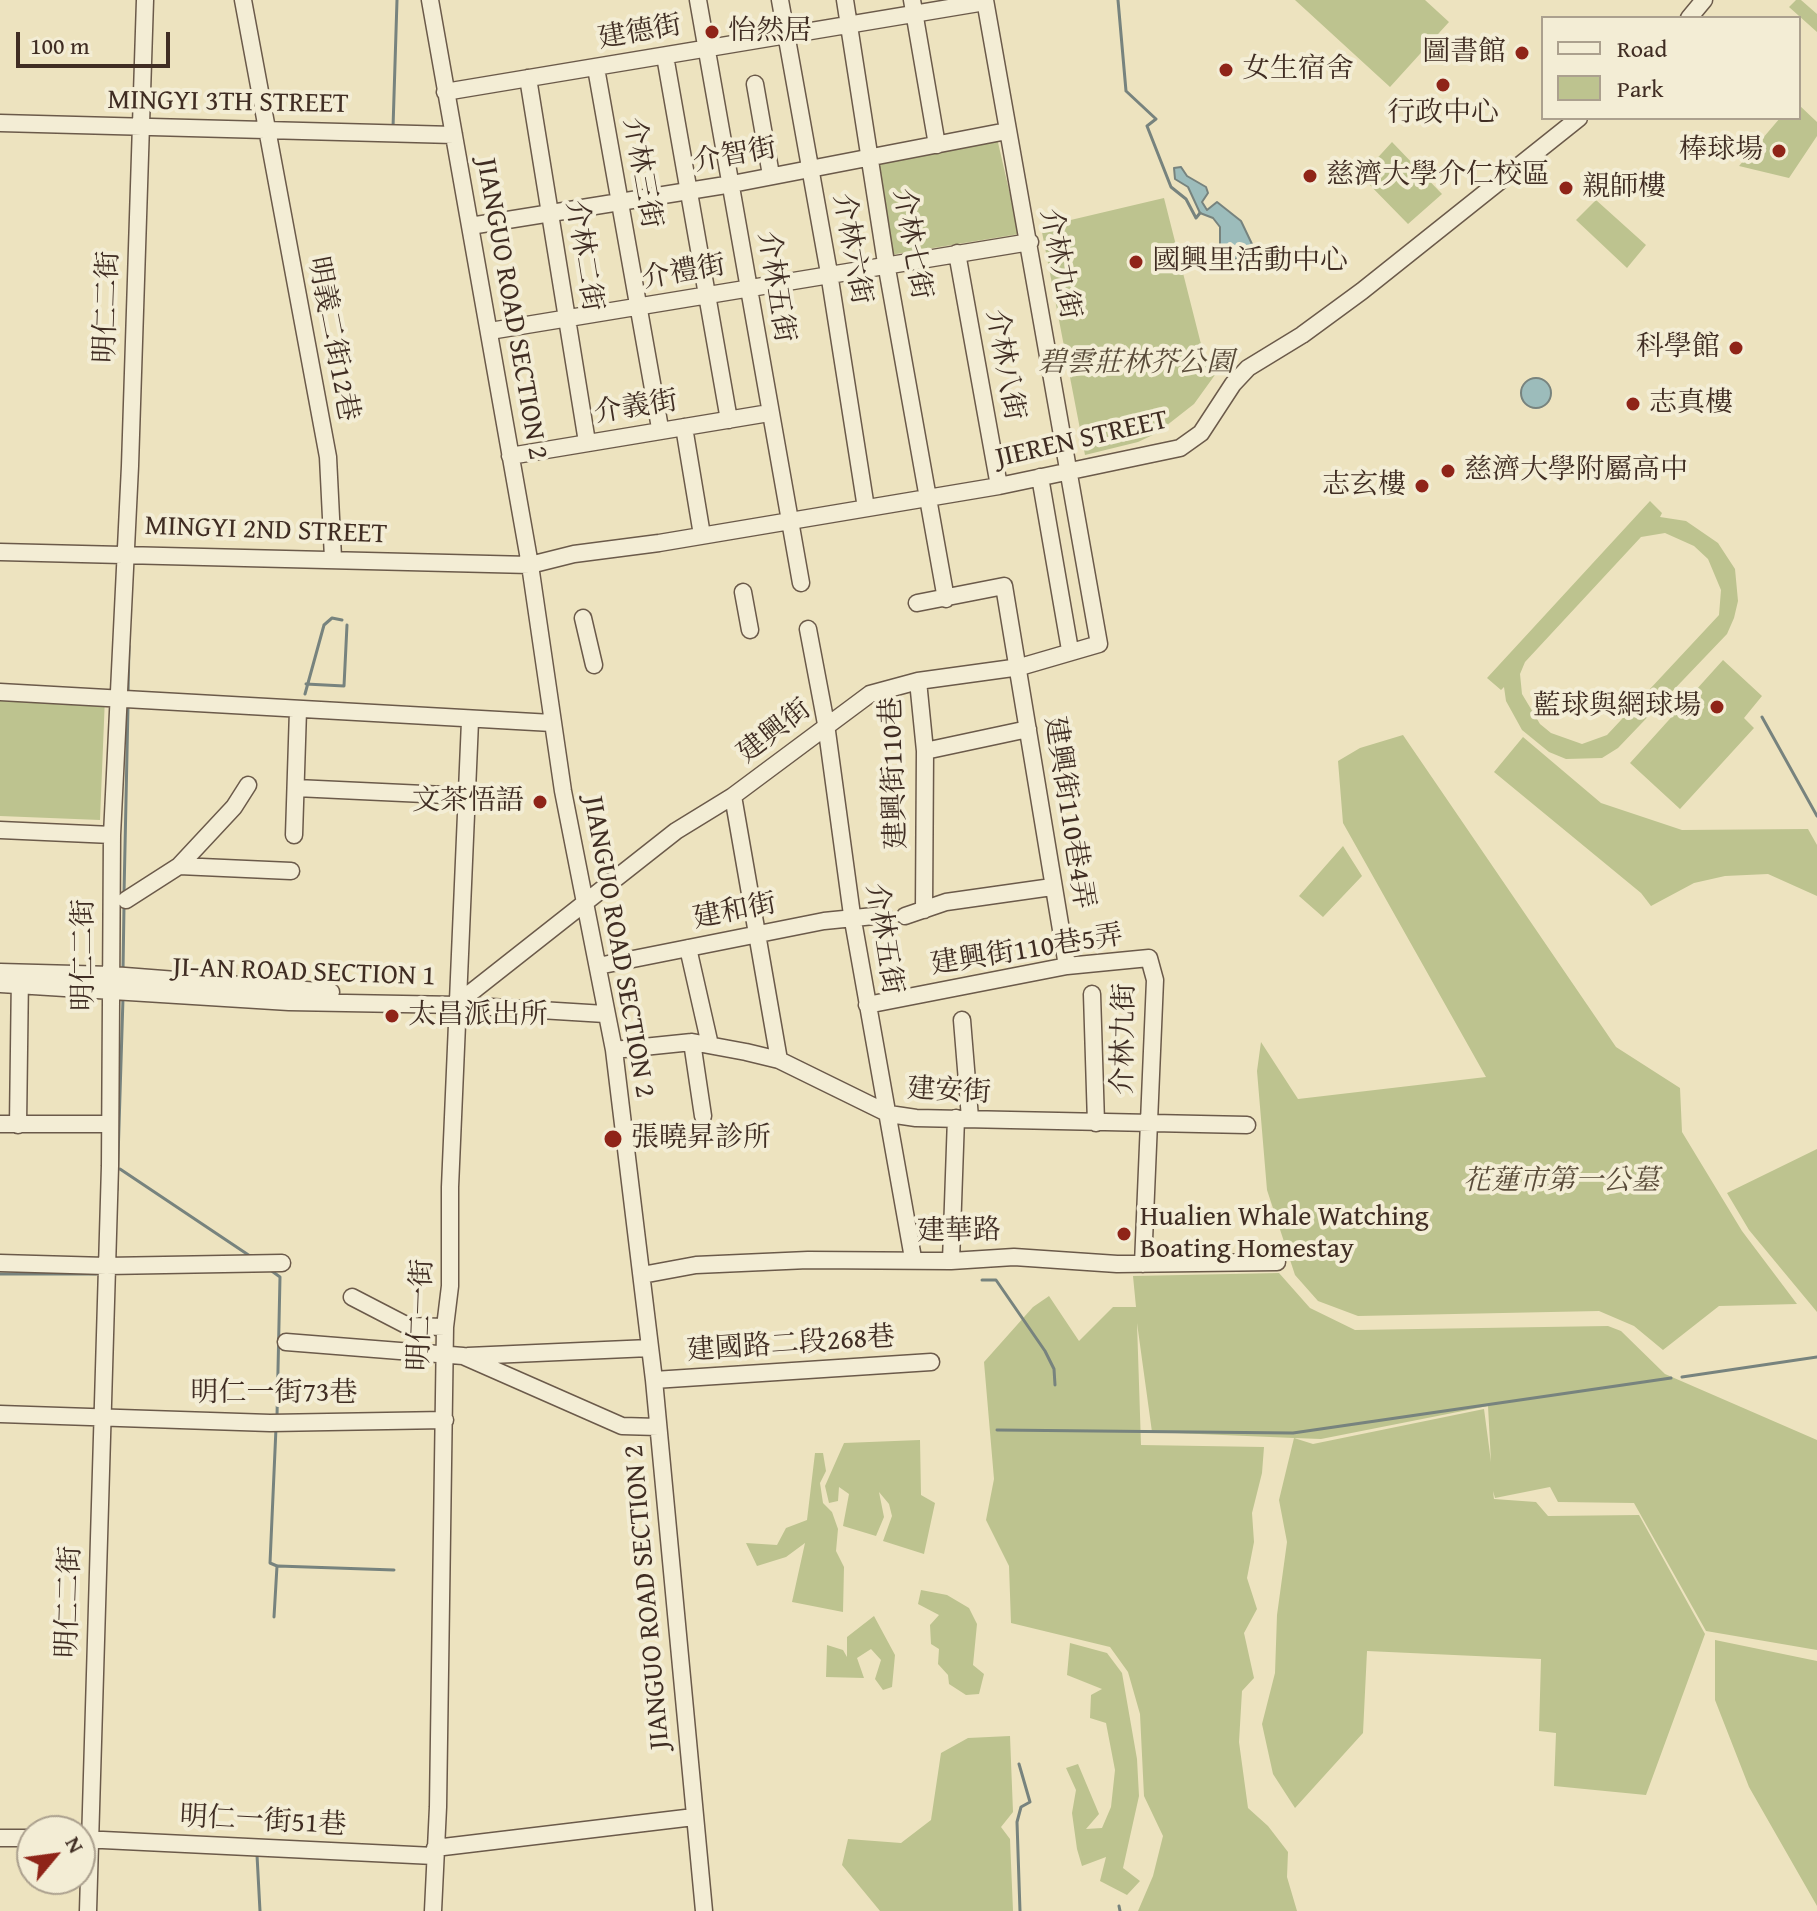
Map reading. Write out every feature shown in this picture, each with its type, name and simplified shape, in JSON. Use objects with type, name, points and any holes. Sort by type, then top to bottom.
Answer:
[{"type":"street","name":"明仁二街","points":[[86,1815],[110,1124],[112,835],[126,553],[145,0]]},
{"type":"street","name":"明義二街12巷","points":[[243,0],[328,457],[333,558]]},
{"type":"street","name":"JIANGUO ROAD SECTION 2","points":[[430,0],[530,565],[552,723],[614,1050],[654,1380],[704,1911]]},
{"type":"street","name":"介林五街","points":[[698,0],[801,583]]},
{"type":"street","name":"介林六街","points":[[780,0],[829,273],[866,508]]},
{"type":"street","name":"介林七街","points":[[845,0],[886,263],[946,599]]},
{"type":"street","points":[[1691,16],[1704,0]]},
{"type":"street","name":"建德街","points":[[445,92],[850,24],[914,7],[985,1]]},
{"type":"street","name":"介林九街","points":[[985,1],[1099,644],[1020,667]]},
{"type":"street","points":[[914,7],[937,145]]},
{"type":"street","points":[[665,56],[729,420]]},
{"type":"street","name":"介林三街","points":[[596,68],[660,428]]},
{"type":"street","name":"介林二街","points":[[528,78],[587,442]]},
{"type":"street","points":[[755,84],[771,175]]},
{"type":"street","name":"JIEREN STREET","points":[[530,565],[574,554],[999,486],[1180,448],[1201,433],[1233,384],[1248,368],[1302,335],[1362,291],[1576,120]]},
{"type":"street","name":"MINGYI 3TH STREET","points":[[0,123],[454,135]]},
{"type":"street","name":"介智街","points":[[470,226],[732,184],[1007,131]]},
{"type":"street","name":"介禮街","points":[[490,331],[886,263],[1030,242]]},
{"type":"street","name":"介林八街","points":[[957,253],[999,486]]},
{"type":"street","name":"介義街","points":[[510,456],[660,428],[769,413]]},
{"type":"street","points":[[684,427],[702,535]]},
{"type":"street","points":[[1040,477],[1070,650]]},
{"type":"street","name":"MINGYI 2ND STREET","points":[[0,552],[530,565]]},
{"type":"street","name":"建興街110巷4弄","points":[[946,599],[1004,586],[1020,667],[1052,887],[1067,966]]},
{"type":"street","points":[[743,592],[750,630]]},
{"type":"street","points":[[917,603],[946,599]]},
{"type":"street","points":[[583,618],[594,665]]},
{"type":"street","name":"介林五街","points":[[808,629],[826,724],[867,1005],[913,1258]]},
{"type":"street","name":"建興街","points":[[460,1001],[676,831],[733,796],[870,694],[918,681],[1020,667]]},
{"type":"street","name":"建興街110巷","points":[[918,681],[925,751],[924,910]]},
{"type":"street","points":[[0,692],[470,721],[552,723]]},
{"type":"street","points":[[294,835],[298,710]]},
{"type":"street","name":"明仁一街","points":[[433,1911],[445,1420],[455,1355],[445,1327],[450,1286],[450,1187],[470,721]]},
{"type":"street","points":[[925,751],[1028,729]]},
{"type":"street","points":[[126,900],[179,866],[234,807],[248,785]]},
{"type":"street","points":[[296,788],[467,796]]},
{"type":"street","points":[[733,796],[779,1060]]},
{"type":"street","points":[[234,807],[255,809]]},
{"type":"street","points":[[0,830],[112,835]]},
{"type":"street","points":[[179,866],[291,871]]},
{"type":"street","points":[[905,916],[946,902],[1052,887]]},
{"type":"street","name":"建和街","points":[[598,966],[824,921],[884,915]]},
{"type":"street","points":[[688,948],[710,1045]]},
{"type":"street","name":"介林九街","points":[[1143,1264],[1155,980],[1149,958]]},
{"type":"street","name":"建興街110巷5弄","points":[[867,1005],[1067,966],[1149,958]]},
{"type":"street","name":"JI-AN ROAD SECTION 1","points":[[0,972],[19,978],[604,1009]]},
{"type":"street","points":[[18,1125],[19,978]]},
{"type":"street","name":"JI-AN ROAD SECTION 1","points":[[0,984],[19,978]]},
{"type":"street","points":[[1092,994],[1096,1123]]},
{"type":"street","points":[[951,1261],[963,1118],[962,1020]]},
{"type":"street","points":[[692,1042],[703,1116]]},
{"type":"street","name":"建安街","points":[[614,1050],[692,1042],[779,1060],[889,1114],[1096,1123],[1149,1121],[1247,1125]]},
{"type":"street","points":[[0,1124],[110,1124]]},
{"type":"street","name":"建華路","points":[[642,1275],[656,1269],[696,1265],[913,1258],[951,1261],[1014,1257],[1143,1264],[1277,1262]]},
{"type":"street","points":[[0,1263],[106,1266],[282,1263]]},
{"type":"street","points":[[352,1297],[408,1326],[445,1327]]},
{"type":"street","points":[[286,1342],[455,1355],[650,1348]]},
{"type":"street","points":[[455,1355],[622,1426],[658,1427]]},
{"type":"street","name":"建國路二段268巷","points":[[654,1380],[931,1362]]},
{"type":"street","name":"明仁一街73巷","points":[[0,1414],[270,1423],[279,1420],[445,1420]]},
{"type":"street","name":"明仁一街51巷","points":[[96,1839],[435,1852],[694,1817]]},
{"type":"green space","points":[[1295,0],[1425,0],[1449,22],[1390,87]]},
{"type":"green space","points":[[1796,0],[1801,0],[1817,14],[1817,32],[1801,16],[1789,7]]},
{"type":"green space","name":"棒球場","points":[[1801,107],[1817,122],[1817,136],[1789,178],[1739,166],[1778,120],[1801,120]]},
{"type":"green space","points":[[997,138],[1019,234],[890,255],[875,161]]},
{"type":"green space","points":[[1392,142],[1442,194],[1408,224],[1361,176]]},
{"type":"green space","name":"碧雲莊林芥公園","points":[[1164,198],[1204,356],[1225,361],[1194,404],[1157,433],[1138,442],[1085,455],[1041,227]]},
{"type":"green space","points":[[1596,200],[1646,245],[1627,268],[1576,220]]},
{"type":"green space","points":[[1650,501],[1662,513],[1660,517],[1686,521],[1718,543],[1735,569],[1738,601],[1727,634],[1618,748],[1602,758],[1566,759],[1549,752],[1522,730],[1506,701],[1504,687],[1501,690],[1487,678]],"holes":[[[1665,533],[1694,546],[1708,559],[1721,590],[1719,615],[1607,735],[1582,744],[1551,733],[1540,724],[1522,694],[1520,674],[1525,662],[1641,537]]]},
{"type":"green space","points":[[1723,660],[1762,696],[1744,718],[1754,728],[1680,809],[1630,763]]},
{"type":"green space","points":[[0,690],[105,697],[100,820],[0,816]]},
{"type":"green space","name":"花蓮市第一公墓","points":[[1403,735],[1616,1047],[1680,1088],[1682,1132],[1742,1231],[1797,1304],[1719,1306],[1663,1350],[1634,1326],[1599,1311],[1358,1316],[1318,1301],[1295,1275],[1267,1190],[1257,1071],[1261,1042],[1298,1099],[1486,1077],[1343,823],[1338,761],[1360,748]]},
{"type":"green space","points":[[1523,737],[1601,803],[1682,830],[1808,829],[1817,845],[1817,896],[1768,874],[1725,876],[1694,883],[1651,906],[1641,893],[1494,772]]},
{"type":"green space","points":[[1343,846],[1362,876],[1323,917],[1299,896]]},
{"type":"green space","points":[[1817,1149],[1817,1312],[1749,1230],[1727,1193]]},
{"type":"green space","points":[[1279,1273],[1310,1308],[1355,1330],[1608,1326],[1621,1331],[1665,1374],[1817,1440],[1817,1650],[1706,1631],[1634,1503],[1558,1502],[1550,1487],[1495,1498],[1493,1491],[1494,1499],[1536,1502],[1548,1516],[1639,1515],[1705,1634],[1646,1795],[1554,1786],[1556,1733],[1539,1731],[1541,1659],[1367,1651],[1363,1733],[1295,1808],[1273,1774],[1262,1724],[1275,1673],[1277,1615],[1287,1542],[1279,1500],[1294,1438],[1152,1432],[1137,1323],[1141,1445],[1264,1447],[1262,1473],[1252,1513],[1254,1542],[1247,1578],[1257,1609],[1244,1633],[1254,1678],[1242,1691],[1239,1742],[1248,1808],[1268,1826],[1288,1852],[1287,1877],[1297,1911],[1138,1911],[1153,1876],[1163,1836],[1144,1796],[1140,1714],[1128,1672],[1110,1647],[1011,1623],[1009,1566],[986,1520],[994,1479],[984,1362],[1033,1307],[1049,1296],[1079,1341],[1113,1307],[1136,1307],[1133,1276]],"holes":[[[1488,1406],[1491,1462],[1484,1409],[1313,1444],[1294,1438],[1321,1439]]]},
{"type":"green space","points":[[920,1440],[921,1495],[935,1503],[924,1554],[883,1541],[892,1516],[889,1504],[879,1492],[884,1517],[876,1536],[843,1526],[849,1494],[839,1487],[838,1501],[829,1503],[825,1486],[844,1443]]},
{"type":"green space","points":[[815,1453],[823,1453],[826,1471],[820,1483],[823,1503],[832,1512],[838,1529],[836,1551],[844,1567],[843,1612],[792,1602],[805,1543],[786,1557],[757,1566],[746,1543],[777,1545],[786,1528],[807,1520]]},
{"type":"green space","points":[[921,1590],[947,1595],[969,1608],[977,1624],[973,1665],[984,1674],[979,1694],[966,1695],[949,1684],[948,1675],[938,1664],[939,1649],[931,1644],[930,1625],[939,1615],[918,1604]]},
{"type":"green space","points":[[874,1616],[895,1655],[892,1687],[883,1690],[875,1679],[881,1660],[871,1649],[857,1658],[864,1678],[826,1677],[827,1645],[843,1650],[847,1657],[847,1637]]},
{"type":"green space","points":[[1715,1640],[1817,1661],[1817,1906],[1749,1787],[1715,1700]]},
{"type":"green space","points":[[1070,1643],[1107,1653],[1122,1673],[1137,1759],[1139,1796],[1123,1868],[1140,1881],[1127,1895],[1100,1881],[1106,1857],[1082,1866],[1077,1849],[1072,1813],[1076,1790],[1066,1768],[1078,1764],[1099,1814],[1086,1829],[1102,1828],[1111,1807],[1115,1770],[1106,1723],[1090,1718],[1091,1695],[1102,1689],[1067,1675]]},
{"type":"green space","points":[[1010,1736],[1013,1812],[1001,1827],[1010,1839],[1013,1911],[880,1911],[842,1865],[848,1839],[901,1843],[931,1820],[941,1753],[968,1738]]},
{"type":"water","points":[[1181,167],[1187,176],[1206,187],[1208,193],[1202,202],[1207,210],[1217,202],[1241,221],[1262,265],[1248,257],[1227,260],[1220,255],[1220,227],[1213,218],[1200,213],[1188,187],[1175,179],[1174,168]]},
{"type":"water","points":[[1536,378],[1547,382],[1551,393],[1547,404],[1536,408],[1525,404],[1521,393],[1525,382]]},
{"type":"waterway","points":[[393,128],[397,0]]},
{"type":"waterway","points":[[1118,0],[1126,91],[1156,119],[1147,126],[1171,187],[1186,199],[1196,218],[1200,213]]},
{"type":"waterway","points":[[305,694],[324,625],[332,618],[342,620]]},
{"type":"waterway","points":[[306,684],[344,686],[347,625]]},
{"type":"waterway","points":[[128,694],[129,646]]},
{"type":"waterway","points":[[124,894],[128,706]]},
{"type":"waterway","points":[[1762,717],[1817,816]]},
{"type":"waterway","points":[[123,970],[124,906]]},
{"type":"waterway","points":[[117,1190],[123,998]]},
{"type":"waterway","points":[[120,1169],[250,1256]]},
{"type":"waterway","points":[[269,1269],[280,1277],[277,1416]]},
{"type":"waterway","points":[[0,1274],[96,1274]]},
{"type":"waterway","points":[[982,1280],[996,1280],[1045,1351],[1054,1369],[1055,1385]]},
{"type":"waterway","points":[[1682,1377],[1817,1357]]},
{"type":"waterway","points":[[997,1430],[1293,1433],[1671,1378]]},
{"type":"waterway","points":[[274,1617],[277,1566],[270,1563],[276,1428]]},
{"type":"waterway","points":[[278,1566],[394,1570]]},
{"type":"waterway","points":[[1019,1764],[1030,1802],[1021,1807],[1017,1822],[1020,1911]]},
{"type":"waterway","points":[[257,1855],[260,1911]]},
{"type":"waterway","points":[[1119,1906],[1120,1911]]},
{"type":"place","name":"怡然居","points":[[712,32]]},
{"type":"place","name":"圖書館","points":[[1522,53]]},
{"type":"place","name":"女生宿舍","points":[[1226,70]]},
{"type":"place","name":"行政中心","points":[[1443,85]]},
{"type":"place","name":"棒球場","points":[[1779,151]]},
{"type":"place","name":"慈濟大學介仁校區","points":[[1310,176]]},
{"type":"place","name":"親師樓","points":[[1566,188]]},
{"type":"place","name":"國興里活動中心","points":[[1136,262]]},
{"type":"place","name":"科學館","points":[[1736,348]]},
{"type":"place","name":"志真樓","points":[[1633,404]]},
{"type":"place","name":"慈濟大學附屬高中","points":[[1448,471]]},
{"type":"place","name":"志玄樓","points":[[1422,486]]},
{"type":"place","name":"藍球與網球場","points":[[1717,707]]},
{"type":"place","name":"文茶悟語","points":[[540,802]]},
{"type":"place","name":"太昌派出所","points":[[392,1016]]},
{"type":"place","name":"張曉昇診所","points":[[613,1139]]},
{"type":"place","name":"Hualien Whale Watching Boating Homestay","points":[[1124,1234]]}]
